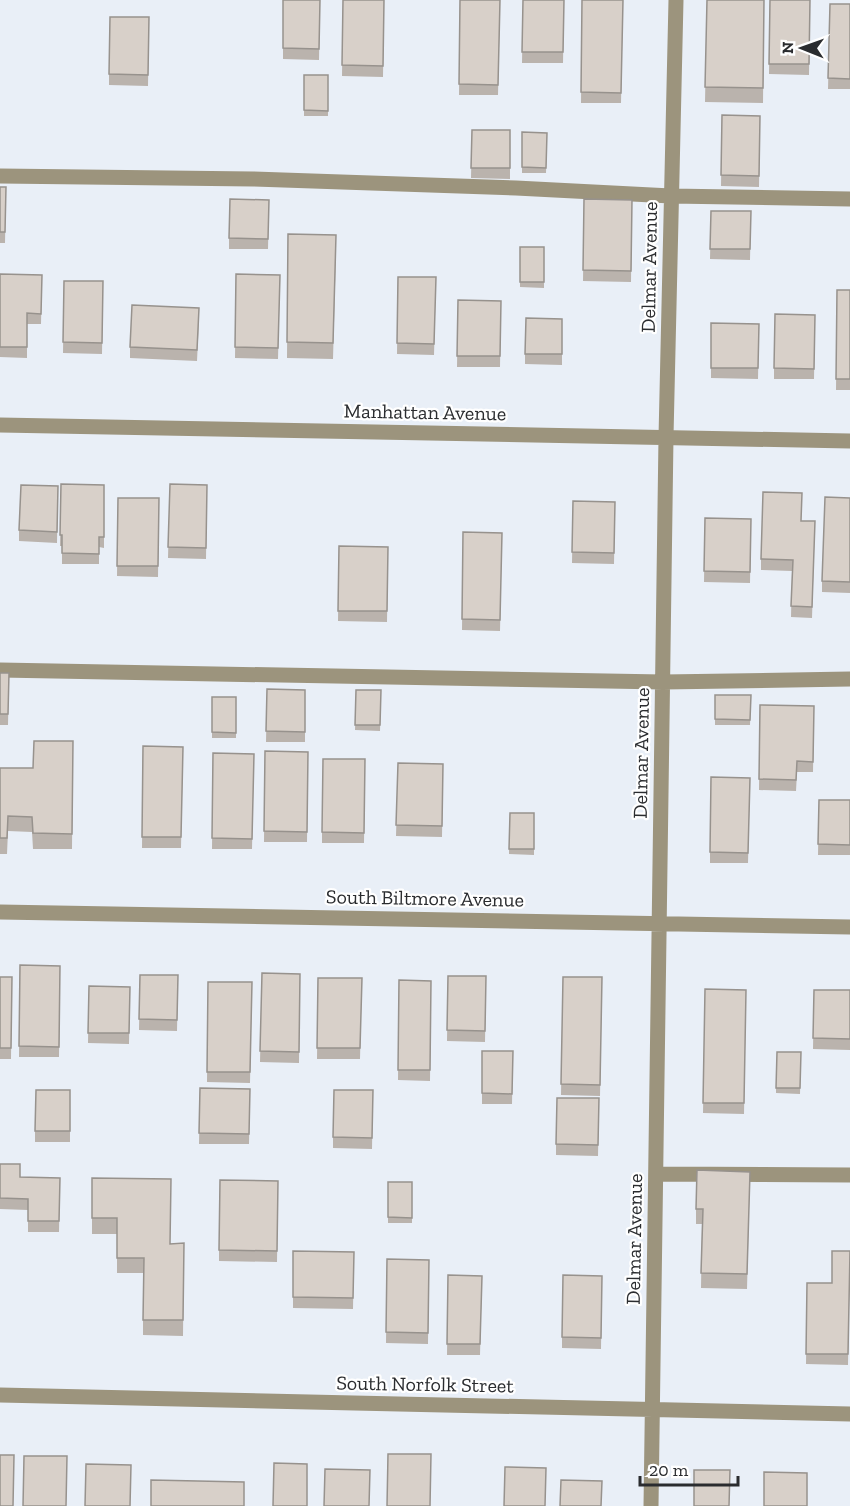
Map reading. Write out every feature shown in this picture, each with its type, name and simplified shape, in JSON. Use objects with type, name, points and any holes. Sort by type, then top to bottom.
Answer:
[{"type":"street","name":"Delmar Avenue","points":[[651,1506],[661,922],[666,437],[676,0]]},
{"type":"street","points":[[0,176],[252,179],[671,196],[850,200]]},
{"type":"street","name":"Manhattan Avenue","points":[[0,425],[850,441]]},
{"type":"street","points":[[0,670],[663,682],[850,679]]},
{"type":"street","name":"South Biltmore Avenue","points":[[0,912],[850,927]]},
{"type":"street","points":[[656,1174],[850,1175]]},
{"type":"street","name":"South Norfolk Street","points":[[0,1395],[850,1414]]},
{"type":"building","points":[[283,0],[320,0],[319,49],[283,48]]},
{"type":"building","points":[[343,0],[384,0],[383,66],[342,65]]},
{"type":"building","points":[[460,0],[500,0],[498,85],[459,84]]},
{"type":"building","points":[[523,0],[564,0],[563,52],[522,52]]},
{"type":"building","points":[[582,0],[623,0],[621,93],[581,92]]},
{"type":"building","points":[[707,0],[764,0],[763,88],[705,87]]},
{"type":"building","points":[[770,0],[810,0],[809,64],[769,64]]},
{"type":"building","points":[[830,4],[850,4],[850,79],[828,78]]},
{"type":"building","points":[[110,17],[149,17],[148,75],[109,74]]},
{"type":"building","points":[[304,75],[328,75],[328,111],[304,110]]},
{"type":"building","points":[[722,115],[760,116],[759,176],[721,175]]},
{"type":"building","points":[[472,130],[510,130],[510,168],[471,168]]},
{"type":"building","points":[[522,132],[547,133],[546,168],[522,167]]},
{"type":"building","points":[[0,187],[6,187],[5,232],[0,232]]},
{"type":"building","points":[[230,199],[269,200],[268,239],[229,238]]},
{"type":"building","points":[[584,199],[632,200],[631,271],[583,270]]},
{"type":"building","points":[[711,211],[751,211],[750,249],[710,249]]},
{"type":"building","points":[[288,234],[336,235],[333,343],[287,342]]},
{"type":"building","points":[[520,247],[544,247],[544,282],[520,282]]},
{"type":"building","points":[[0,274],[42,275],[41,314],[27,313],[27,347],[0,347]]},
{"type":"building","points":[[236,274],[280,275],[278,348],[235,347]]},
{"type":"building","points":[[398,277],[436,277],[434,344],[397,343]]},
{"type":"building","points":[[64,281],[103,281],[102,343],[63,342]]},
{"type":"building","points":[[837,290],[850,290],[850,379],[836,379]]},
{"type":"building","points":[[458,300],[501,301],[500,356],[457,356]]},
{"type":"building","points":[[132,305],[199,308],[197,350],[130,347]]},
{"type":"building","points":[[775,314],[815,315],[814,369],[774,368]]},
{"type":"building","points":[[526,318],[562,319],[562,354],[525,354]]},
{"type":"building","points":[[711,323],[759,324],[758,368],[711,368]]},
{"type":"building","points":[[61,484],[104,485],[104,537],[99,537],[99,554],[62,553]]},
{"type":"building","points":[[170,484],[207,485],[206,548],[168,547]]},
{"type":"building","points":[[21,485],[58,486],[57,532],[19,530]]},
{"type":"building","points":[[763,492],[802,493],[801,521],[815,521],[812,607],[791,606],[793,560],[761,559]]},
{"type":"building","points":[[825,497],[850,498],[850,582],[822,581]]},
{"type":"building","points":[[118,498],[159,498],[158,566],[117,566]]},
{"type":"building","points":[[573,501],[615,502],[614,553],[572,552]]},
{"type":"building","points":[[705,518],[751,519],[750,572],[704,571]]},
{"type":"building","points":[[463,532],[502,533],[500,620],[462,619]]},
{"type":"building","points":[[339,546],[388,547],[387,611],[338,611]]},
{"type":"building","points":[[0,673],[9,673],[8,714],[0,714]]},
{"type":"building","points":[[267,689],[305,690],[305,732],[266,731]]},
{"type":"building","points":[[356,690],[381,690],[380,725],[355,725]]},
{"type":"building","points":[[715,695],[751,695],[750,720],[715,719]]},
{"type":"building","points":[[212,697],[236,697],[236,733],[212,732]]},
{"type":"building","points":[[760,705],[814,706],[813,762],[797,761],[796,780],[759,779]]},
{"type":"building","points":[[34,741],[73,741],[72,834],[33,833],[32,817],[8,816],[7,838],[0,838],[0,768],[33,768]]},
{"type":"building","points":[[143,746],[183,747],[181,837],[142,837]]},
{"type":"building","points":[[265,751],[308,752],[307,832],[264,831]]},
{"type":"building","points":[[213,753],[254,754],[252,839],[212,838]]},
{"type":"building","points":[[323,759],[365,759],[364,833],[322,832]]},
{"type":"building","points":[[398,763],[443,764],[442,826],[396,825]]},
{"type":"building","points":[[711,777],[750,778],[748,853],[710,852]]},
{"type":"building","points":[[819,800],[850,800],[850,845],[818,844]]},
{"type":"building","points":[[510,813],[534,813],[534,849],[509,849]]},
{"type":"building","points":[[20,965],[60,966],[59,1047],[19,1046]]},
{"type":"building","points":[[262,973],[300,974],[299,1052],[260,1051]]},
{"type":"building","points":[[140,975],[178,975],[177,1020],[139,1019]]},
{"type":"building","points":[[448,976],[486,976],[485,1031],[447,1030]]},
{"type":"building","points":[[0,977],[12,977],[11,1048],[0,1048]]},
{"type":"building","points":[[563,977],[602,977],[600,1085],[561,1084]]},
{"type":"building","points":[[318,978],[362,978],[360,1048],[317,1048]]},
{"type":"building","points":[[399,980],[431,981],[430,1070],[398,1070]]},
{"type":"building","points":[[208,982],[252,982],[250,1072],[207,1072]]},
{"type":"building","points":[[89,986],[130,987],[129,1033],[88,1033]]},
{"type":"building","points":[[705,989],[746,990],[744,1103],[703,1103]]},
{"type":"building","points":[[814,990],[850,990],[850,1039],[813,1038]]},
{"type":"building","points":[[482,1051],[513,1051],[512,1094],[482,1093]]},
{"type":"building","points":[[777,1052],[801,1052],[800,1088],[776,1088]]},
{"type":"building","points":[[200,1088],[250,1089],[249,1134],[199,1133]]},
{"type":"building","points":[[36,1090],[70,1090],[70,1131],[35,1131]]},
{"type":"building","points":[[334,1090],[373,1090],[372,1138],[333,1137]]},
{"type":"building","points":[[557,1098],[599,1098],[598,1145],[556,1144]]},
{"type":"building","points":[[0,1164],[20,1164],[20,1177],[60,1178],[59,1221],[28,1221],[28,1199],[0,1198]]},
{"type":"building","points":[[697,1170],[750,1172],[747,1274],[701,1273],[703,1209],[696,1209]]},
{"type":"building","points":[[92,1178],[171,1179],[170,1244],[184,1243],[183,1320],[143,1320],[144,1258],[117,1258],[117,1218],[92,1218]]},
{"type":"building","points":[[220,1180],[278,1181],[277,1251],[219,1250]]},
{"type":"building","points":[[388,1182],[412,1182],[412,1218],[388,1217]]},
{"type":"building","points":[[293,1251],[354,1252],[353,1298],[293,1297]]},
{"type":"building","points":[[832,1251],[850,1251],[848,1354],[806,1354],[807,1283],[832,1283]]},
{"type":"building","points":[[387,1259],[429,1260],[428,1333],[386,1332]]},
{"type":"building","points":[[448,1275],[482,1276],[480,1344],[447,1344]]},
{"type":"building","points":[[563,1275],[602,1276],[601,1338],[562,1337]]},
{"type":"building","points":[[388,1454],[431,1454],[430,1506],[387,1506]]},
{"type":"building","points":[[0,1455],[14,1455],[13,1506],[0,1506]]},
{"type":"building","points":[[24,1456],[67,1456],[66,1506],[23,1506]]},
{"type":"building","points":[[274,1463],[307,1464],[307,1506],[273,1506]]},
{"type":"building","points":[[86,1464],[131,1465],[130,1506],[85,1506]]},
{"type":"building","points":[[505,1467],[546,1468],[545,1506],[504,1506]]},
{"type":"building","points":[[325,1469],[370,1470],[369,1506],[324,1506]]},
{"type":"building","points":[[694,1470],[730,1470],[729,1506],[694,1506]]},
{"type":"building","points":[[764,1472],[807,1473],[807,1506],[764,1506]]},
{"type":"building","points":[[151,1480],[244,1482],[244,1506],[151,1506]]},
{"type":"building","points":[[561,1480],[602,1481],[601,1506],[560,1506]]}]
